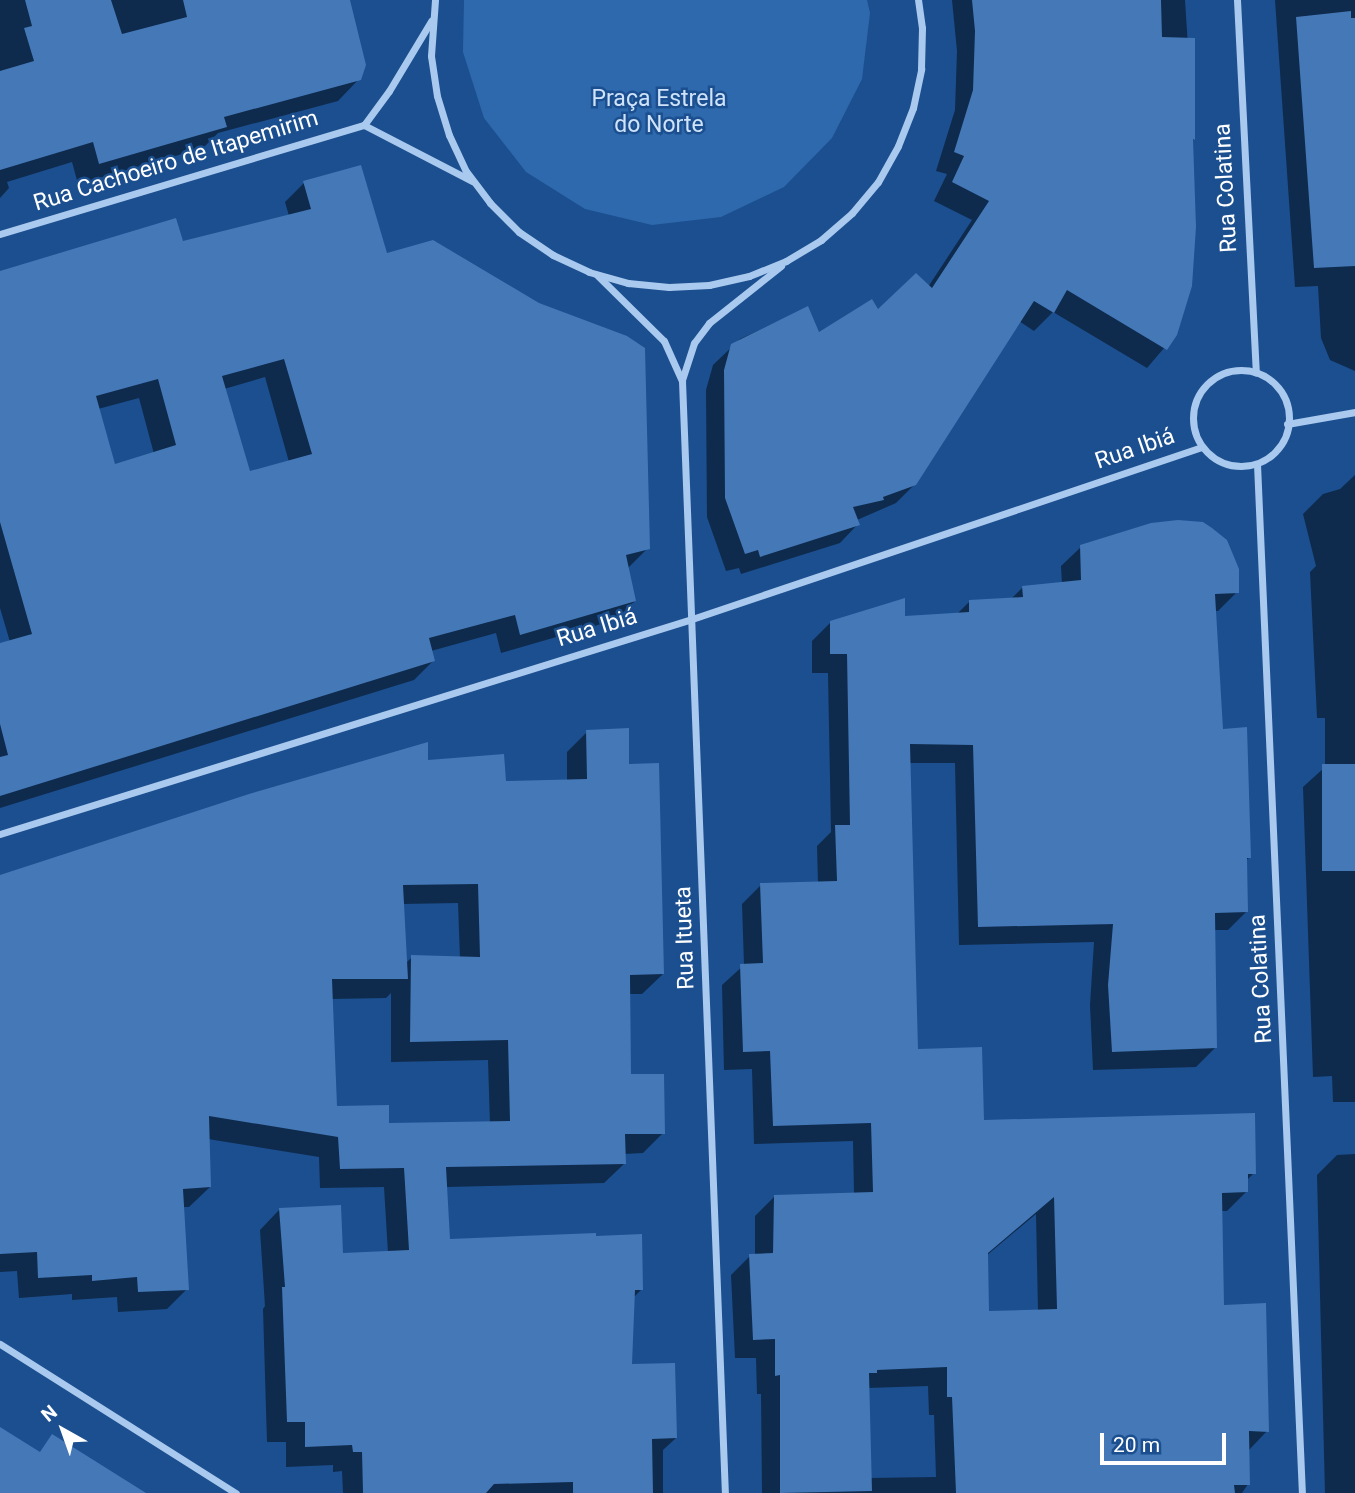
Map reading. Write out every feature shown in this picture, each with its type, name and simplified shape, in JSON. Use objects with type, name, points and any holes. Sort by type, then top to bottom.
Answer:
[{"type":"street","points":[[428,0],[432,17],[388,91],[364,125],[475,183]]},
{"type":"street","points":[[435,0],[431,56],[436,96],[449,135],[475,183],[490,203],[519,232],[553,255],[597,275],[628,283],[669,287],[709,285],[749,276],[792,257],[821,240],[852,213],[878,182],[898,146],[913,108],[921,69],[922,28],[918,0]]},
{"type":"street","name":"Rua Colatina","points":[[1237,0],[1256,373]]},
{"type":"street","name":"Rua Cachoeiro de Itapemirim","points":[[0,234],[364,125]]},
{"type":"street","name":"Rua Itueta","points":[[725,1493],[682,381],[694,343],[709,323],[792,257]]},
{"type":"street","name":"Rua Itueta","points":[[597,275],[664,341],[682,381]]},
{"type":"street","points":[[1232,372],[1256,373],[1276,385],[1284,398],[1289,414],[1287,424],[1281,444],[1271,456],[1257,464],[1226,464],[1202,447],[1195,431],[1193,416],[1196,400],[1205,387],[1217,377],[1232,372]]},
{"type":"street","points":[[1287,424],[1355,412]]},
{"type":"street","name":"Rua Ibiá","points":[[0,834],[692,619],[1202,447]]},
{"type":"street","name":"Rua Colatina","points":[[1257,464],[1302,1493]]},
{"type":"street","points":[[0,1344],[236,1493]]},
{"type":"green space","name":"Praça Estrela do Norte","points":[[464,0],[867,0],[870,13],[862,79],[832,138],[784,187],[721,217],[652,225],[585,209],[526,172],[484,118],[463,52]]},
{"type":"building","points":[[25,0],[111,0],[122,34],[187,17],[183,0],[350,0],[366,65],[361,80],[224,117],[227,127],[99,164],[93,142],[0,170],[0,71],[34,61],[24,28],[32,26]]},
{"type":"building","points":[[972,0],[1161,0],[1162,37],[1195,38],[1195,140],[1193,139],[1196,227],[1192,286],[1177,335],[1167,350],[1067,290],[1054,313],[1034,301],[916,485],[883,497],[884,500],[853,507],[860,525],[760,557],[758,550],[745,554],[725,498],[724,370],[731,344],[808,306],[819,332],[872,299],[878,309],[916,273],[932,288],[989,201],[952,182],[964,156],[954,152],[973,90],[975,31]]},
{"type":"building","points":[[1351,11],[1351,18],[1355,18],[1355,266],[1314,268],[1296,17]]},
{"type":"building","points":[[361,165],[387,253],[433,240],[539,303],[627,336],[645,348],[650,549],[626,555],[636,601],[520,635],[515,615],[429,638],[435,661],[0,796],[0,757],[8,755],[0,724],[0,643],[32,634],[0,522],[0,271],[176,218],[183,241],[311,209],[303,181]],"holes":[[[284,359],[312,454],[250,471],[222,376]],[[158,379],[176,445],[115,464],[96,396]]]},
{"type":"building","points":[[1178,520],[1203,522],[1227,540],[1239,569],[1239,593],[1215,594],[1223,729],[1247,727],[1251,858],[1247,858],[1248,912],[1215,913],[1217,1048],[1112,1052],[1108,985],[1113,924],[978,927],[973,745],[910,744],[918,1049],[982,1047],[984,1120],[1255,1113],[1256,1174],[1248,1174],[1248,1192],[1222,1193],[1224,1305],[1266,1303],[1269,1432],[1249,1431],[1250,1485],[1234,1485],[1235,1493],[956,1493],[952,1397],[947,1397],[947,1367],[877,1370],[877,1373],[869,1373],[872,1491],[780,1493],[780,1375],[775,1376],[775,1339],[753,1340],[749,1254],[773,1253],[774,1195],[873,1192],[871,1123],[773,1126],[770,1051],[743,1052],[740,964],[763,963],[760,883],[837,881],[835,825],[850,825],[847,654],[830,654],[830,621],[905,598],[905,616],[969,612],[969,600],[1023,597],[1022,586],[1081,580],[1080,545],[1151,523]],"holes":[[[1054,1197],[1057,1309],[989,1311],[988,1253]]]},
{"type":"building","points":[[629,728],[629,764],[659,763],[664,974],[630,975],[631,1074],[664,1074],[665,1134],[625,1134],[626,1164],[446,1167],[450,1239],[596,1233],[596,1236],[642,1234],[643,1290],[635,1290],[632,1364],[675,1363],[677,1438],[652,1439],[653,1493],[573,1493],[573,1482],[494,1484],[486,1493],[363,1493],[362,1452],[353,1452],[352,1445],[305,1447],[305,1422],[287,1422],[282,1287],[285,1287],[279,1208],[341,1205],[343,1253],[409,1250],[404,1168],[340,1169],[338,1137],[209,1116],[211,1187],[183,1189],[189,1290],[138,1292],[137,1277],[92,1281],[92,1275],[38,1278],[37,1252],[0,1254],[0,875],[249,794],[428,742],[428,760],[504,754],[506,781],[587,779],[586,730]],"holes":[[[478,884],[480,957],[411,955],[410,1042],[508,1040],[510,1121],[389,1123],[389,1105],[337,1106],[332,979],[408,979],[403,885]]]},
{"type":"building","points":[[1322,764],[1355,764],[1355,871],[1322,871]]},
{"type":"building","points":[[0,1427],[40,1452],[52,1434],[146,1493],[0,1493]]}]
